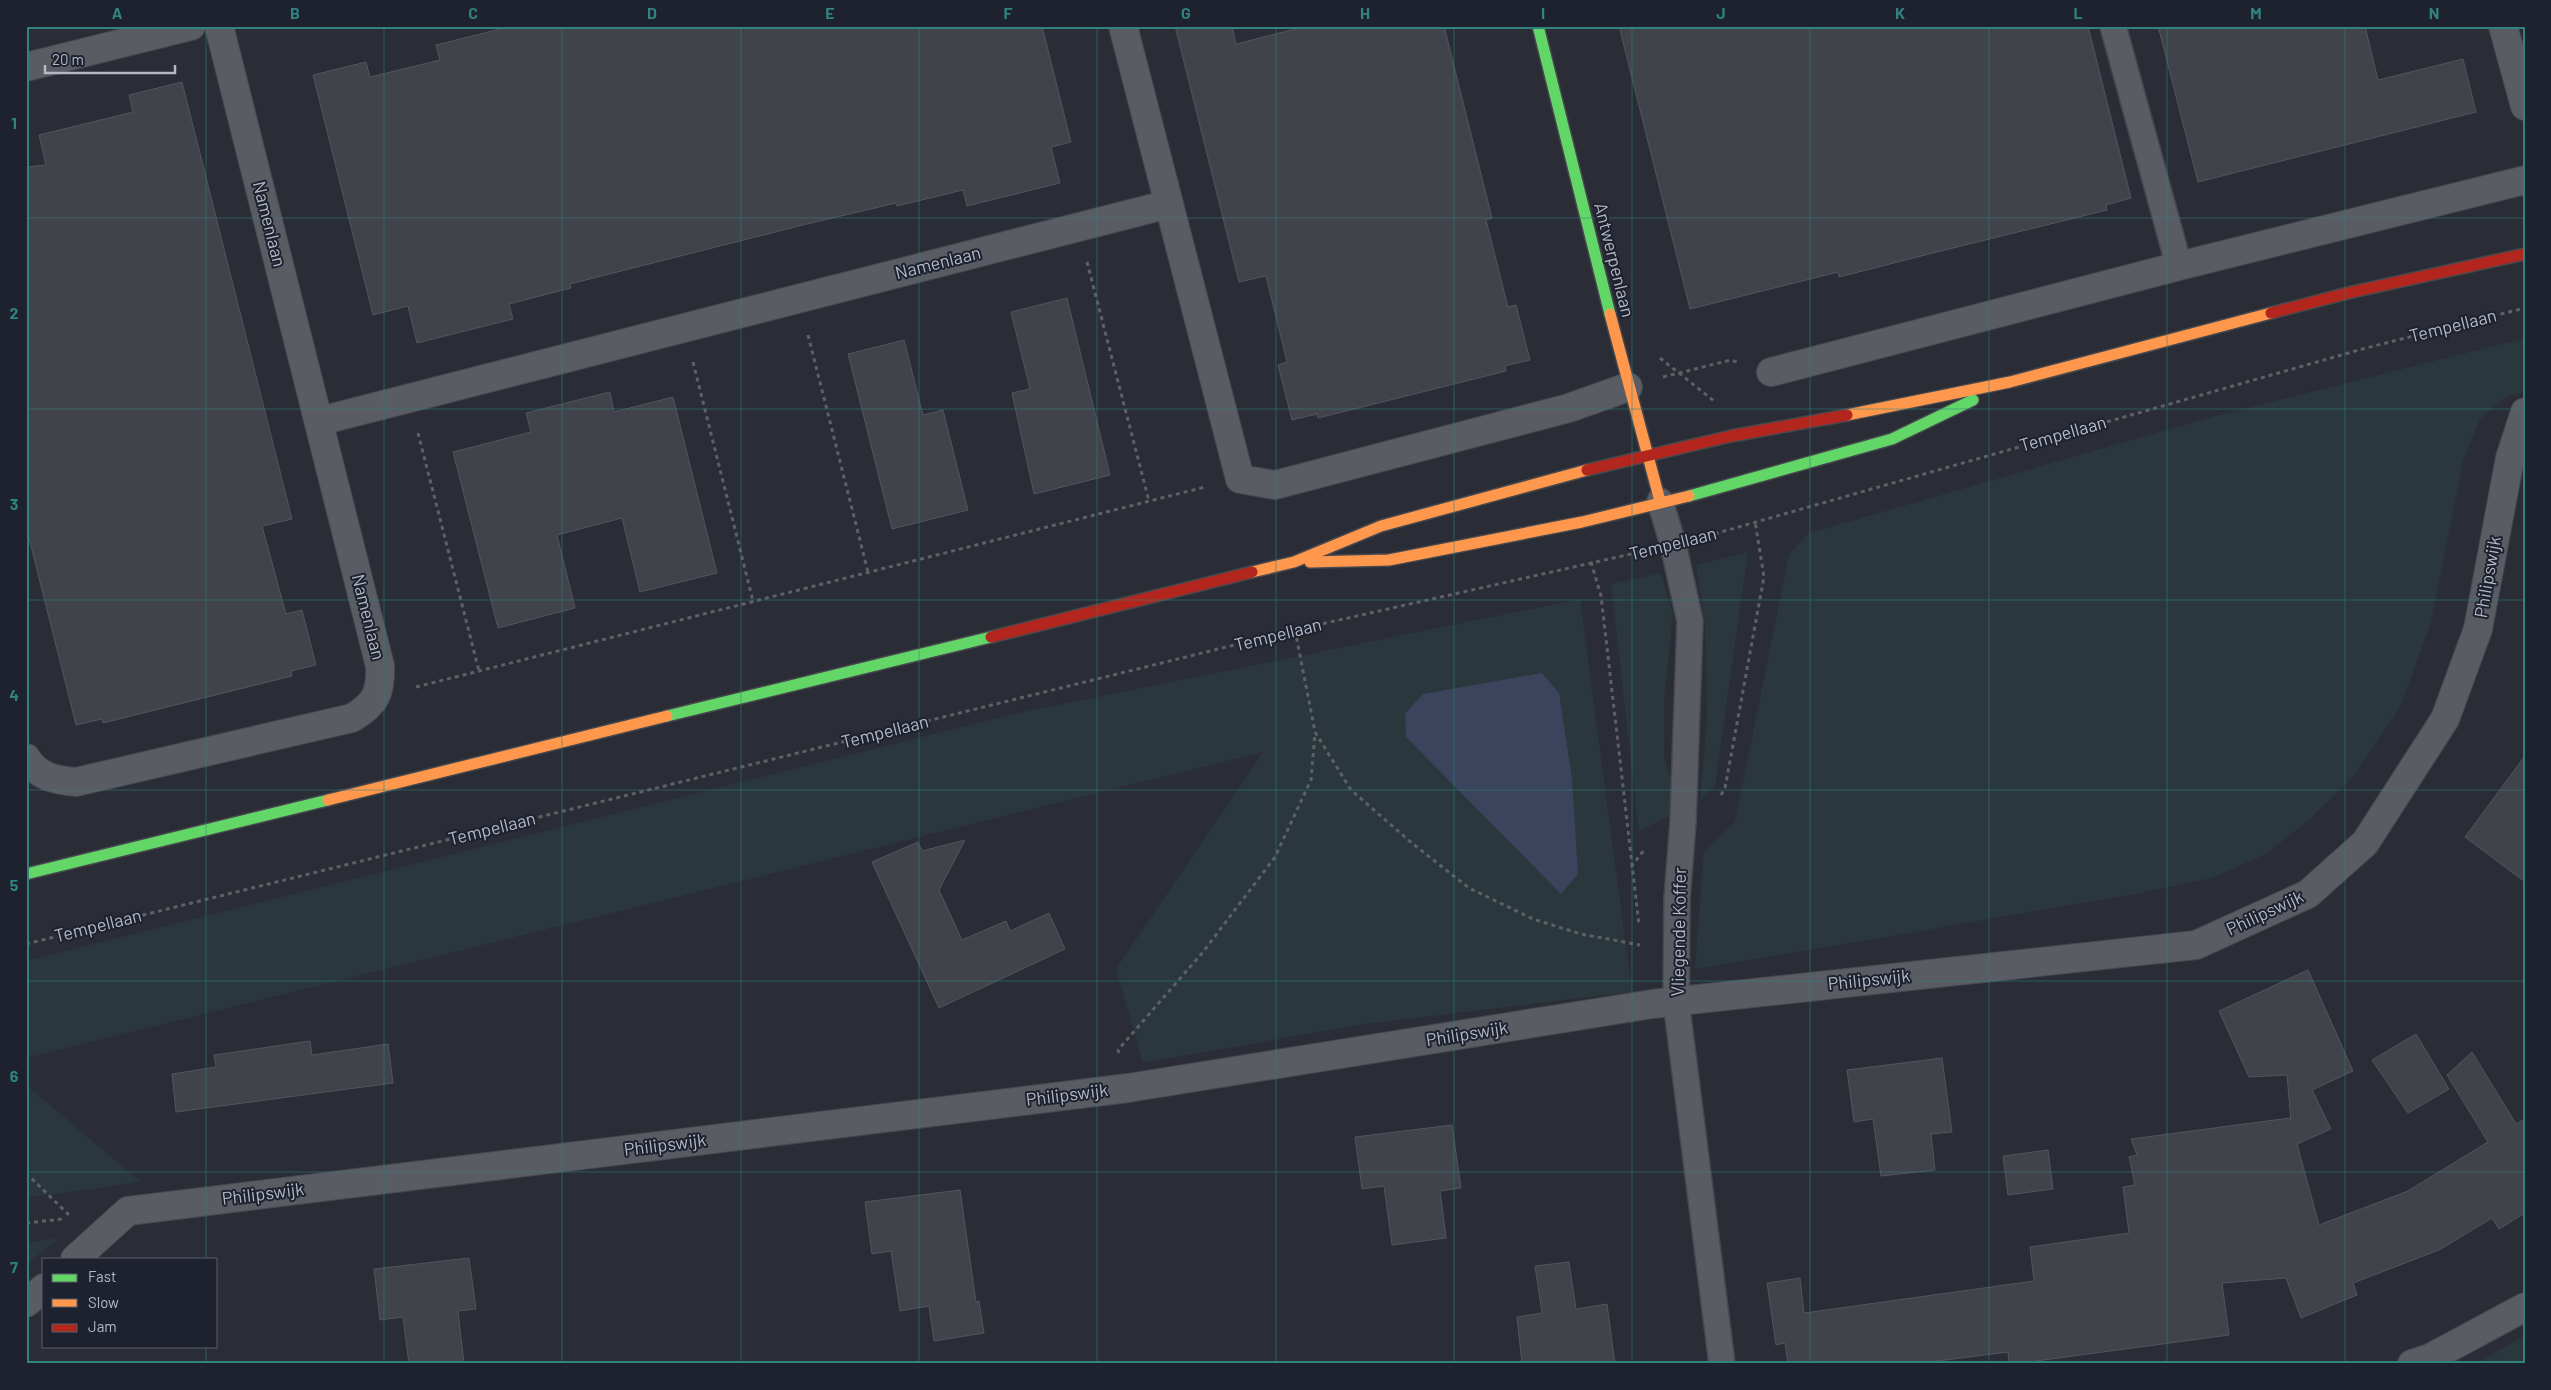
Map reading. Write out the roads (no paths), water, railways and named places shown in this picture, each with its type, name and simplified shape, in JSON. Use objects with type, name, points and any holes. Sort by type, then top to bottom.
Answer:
[{"type":"main road","name":"Antwerpenlaan","points":[[1538,26],[1628,387],[1660,502]]},
{"type":"main road","points":[[26,874],[1294,562],[1381,526],[1568,474],[1646,455],[2010,382],[2352,292],[2525,254]]},
{"type":"main road","points":[[1294,562],[1389,560],[1582,522],[1744,482],[1892,439],[2010,382]]},
{"type":"street","points":[[26,67],[191,26]]},
{"type":"street","name":"Namenlaan","points":[[26,758],[38,772],[55,780],[76,782],[352,718],[366,710],[376,697],[381,682],[380,666],[320,421],[219,26]]},
{"type":"street","points":[[1123,26],[1240,479],[1275,485],[1569,408],[1628,387]]},
{"type":"street","points":[[2503,26],[2525,106]]},
{"type":"street","points":[[1771,372],[2179,266],[2525,180]]},
{"type":"street","name":"Namenlaan","points":[[320,421],[1170,204]]},
{"type":"street","name":"Philipswijk","points":[[76,1258],[128,1211],[1128,1088],[1676,1001],[2196,945],[2308,894],[2365,843],[2445,719],[2478,629],[2510,458],[2525,412]]},
{"type":"street","points":[[26,1303],[42,1290]]},
{"type":"street","points":[[2425,1362],[2525,1307]]},
{"type":"lane","points":[[2113,26],[2179,266]]},
{"type":"lane","name":"Vliegende Koffer","points":[[1660,502],[1673,544],[1690,621],[1683,822],[1677,899],[1676,1001],[1722,1364]]},
{"type":"water","points":[[1542,673],[1559,693],[1572,778],[1578,874],[1561,894],[1406,737],[1405,714],[1423,694]]}]
